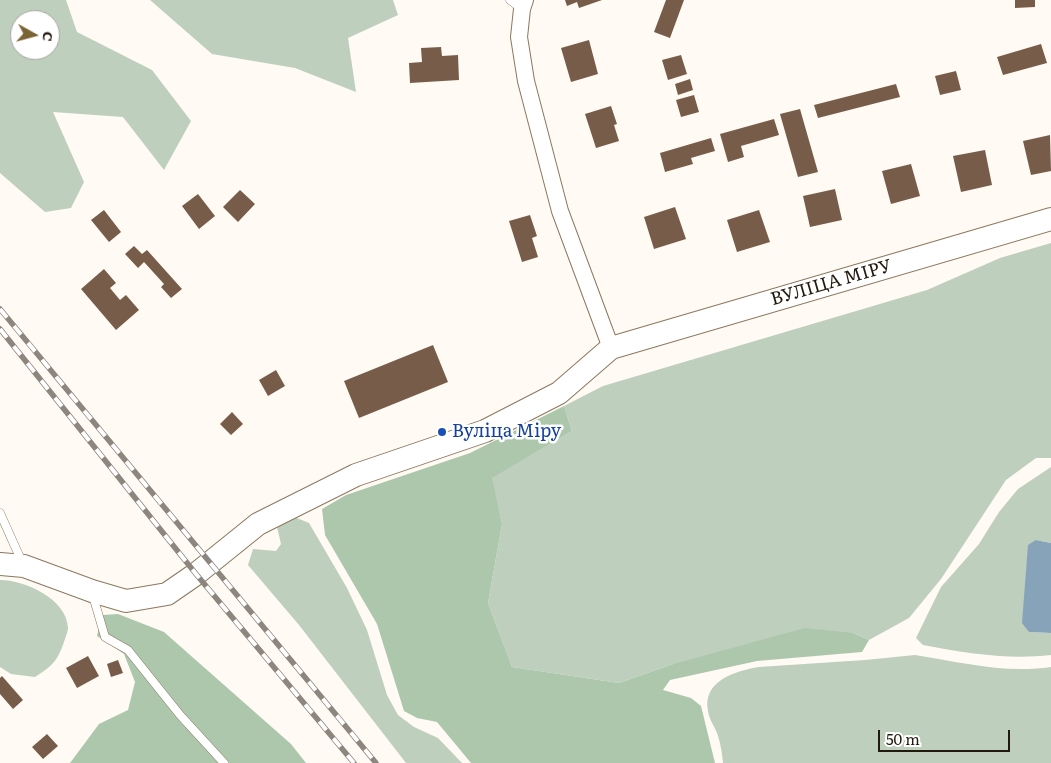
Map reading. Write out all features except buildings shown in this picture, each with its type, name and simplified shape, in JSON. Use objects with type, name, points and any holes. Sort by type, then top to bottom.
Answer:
[{"type":"street","points":[[519,3],[519,37],[526,82],[560,210],[611,348]]},
{"type":"street","name":"ВУЛІЦА МІРУ","points":[[0,564],[24,566],[92,591],[126,600],[167,594],[196,574],[258,524],[356,475],[485,431],[559,393],[611,348],[1051,219]]},
{"type":"lane","points":[[0,513],[24,566]]},
{"type":"lane","points":[[92,591],[105,637],[128,650],[180,715],[224,763]]},
{"type":"green space","points":[[0,0],[66,0],[77,32],[152,70],[191,121],[164,170],[123,117],[53,112],[84,182],[71,208],[45,212],[0,173]]},
{"type":"green space","points":[[150,0],[393,0],[398,15],[348,38],[356,92],[295,68],[212,54]]},
{"type":"green space","points":[[1051,243],[1051,458],[1036,458],[1006,480],[941,579],[909,618],[869,640],[853,633],[670,665],[619,683],[512,667],[488,603],[502,524],[491,478],[572,431],[564,406],[603,386],[927,290],[1000,258]]},
{"type":"green space","points":[[564,406],[572,431],[492,478],[502,524],[488,603],[512,667],[619,683],[670,665],[805,628],[853,633],[869,640],[862,652],[757,661],[670,680],[663,690],[691,698],[701,706],[715,763],[471,763],[437,722],[417,718],[404,711],[377,624],[325,535],[322,509],[346,495],[470,453]]},
{"type":"green space","points":[[1051,467],[1051,543],[1036,540],[1029,632],[1051,633],[1051,655],[1003,656],[923,645],[916,638],[941,587],[979,544],[999,512],[1018,489]]},
{"type":"green space","points":[[292,516],[309,523],[347,588],[367,630],[387,695],[398,715],[414,727],[438,738],[462,763],[406,763],[299,625],[248,565],[253,549],[276,551],[281,544],[277,527]]},
{"type":"green space","points":[[0,580],[21,583],[43,593],[53,600],[66,618],[68,629],[60,652],[47,669],[35,677],[11,674],[0,667]]},
{"type":"green space","points":[[118,614],[164,632],[291,744],[306,763],[70,763],[99,724],[128,710],[135,682],[124,654],[97,636],[102,615]]},
{"type":"green space","points":[[915,655],[1000,668],[1034,669],[1051,667],[1051,763],[723,763],[719,739],[711,721],[707,701],[710,692],[722,679],[740,671],[759,667]]},
{"type":"water","points":[[1036,540],[1051,543],[1051,633],[1029,632],[1022,623],[1028,545]]},
{"type":"railway","points":[[0,309],[376,763]]},
{"type":"railway","points":[[0,329],[196,574],[354,763]]},
{"type":"place","name":"Вуліца Міру","points":[[442,432]]}]
